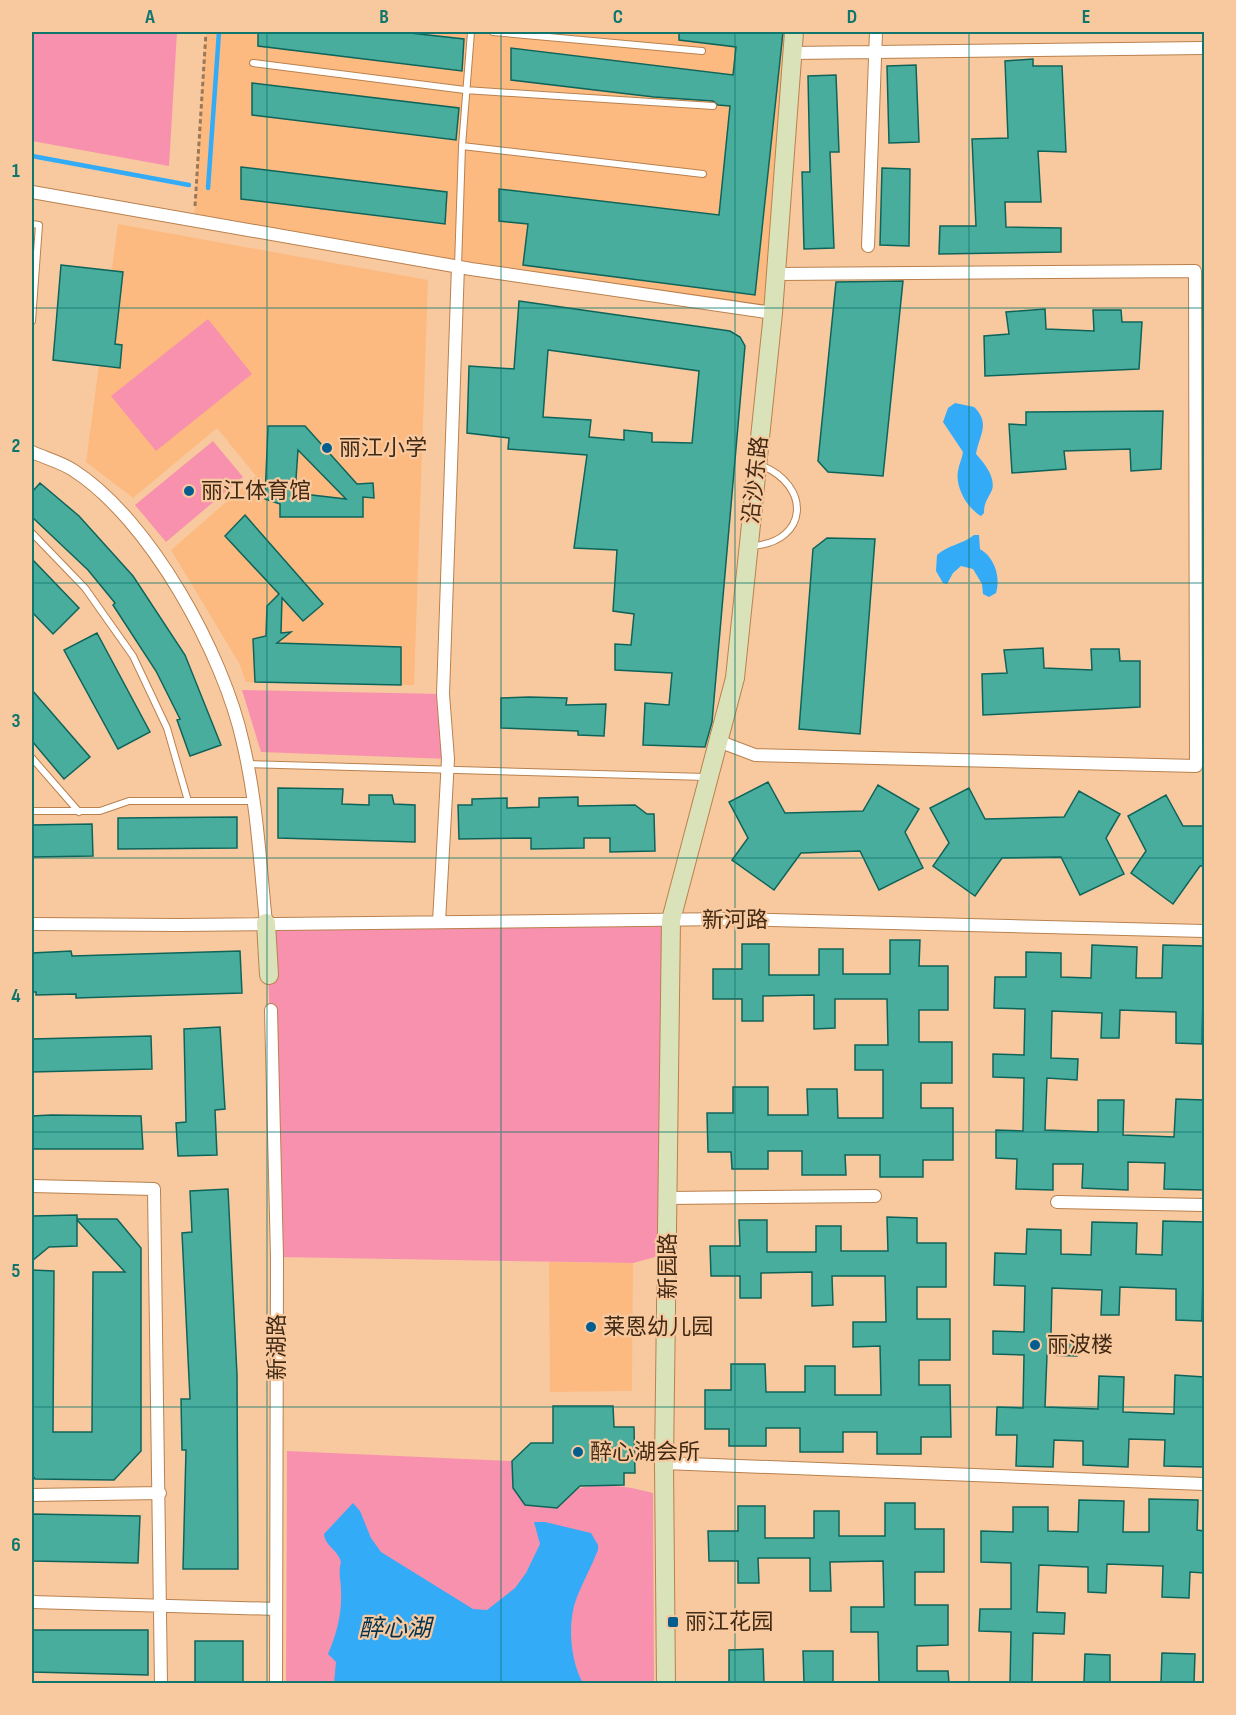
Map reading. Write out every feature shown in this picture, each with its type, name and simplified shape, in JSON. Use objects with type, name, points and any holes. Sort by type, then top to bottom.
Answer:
[{"type":"street","name":"沿沙东路","points":[[671,920],[735,678],[773,313],[794,32]]},
{"type":"street","points":[[868,246],[876,32]]},
{"type":"street","points":[[792,53],[1204,48]]},
{"type":"street","points":[[32,192],[458,266],[773,313]]},
{"type":"street","points":[[439,922],[447,772],[443,694],[458,266]]},
{"type":"street","points":[[718,741],[756,755],[1200,766],[1200,502],[1194,271],[776,274]]},
{"type":"street","points":[[32,452],[72,469],[103,493],[156,556],[209,646],[243,741],[254,801],[269,975]]},
{"type":"street","name":"新河路","points":[[32,924],[671,920],[1204,931]]},
{"type":"street","name":"新园路","points":[[666,1683],[664,1463],[671,920]]},
{"type":"street","name":"新湖路","points":[[271,1010],[277,1257],[276,1683]]},
{"type":"street","points":[[32,1186],[154,1189],[161,1683]]},
{"type":"street","points":[[668,1198],[875,1196]]},
{"type":"street","points":[[1057,1203],[1204,1205]]},
{"type":"street","points":[[664,1463],[1204,1484]]},
{"type":"street","points":[[32,1495],[160,1493]]},
{"type":"street","points":[[32,1602],[276,1609]]},
{"type":"lane","points":[[458,266],[465,90],[471,32]]},
{"type":"lane","points":[[493,32],[702,51]]},
{"type":"lane","points":[[253,63],[465,90],[713,106]]},
{"type":"lane","points":[[462,146],[703,174]]},
{"type":"lane","points":[[32,224],[39,225],[32,321]]},
{"type":"lane","points":[[748,546],[766,545],[783,537],[795,520],[799,505],[796,494],[787,481],[772,470],[757,464]]},
{"type":"lane","points":[[32,533],[85,588],[133,656],[167,728],[189,801]]},
{"type":"lane","points":[[32,758],[79,812]]},
{"type":"lane","points":[[247,764],[447,772],[708,777]]},
{"type":"lane","points":[[32,811],[100,812],[129,801],[254,801]]},
{"type":"path","points":[[194,220],[206,32]]},
{"type":"shaded area","points":[[32,32],[177,32],[169,166],[32,141]]},
{"type":"shaded area","points":[[206,32],[796,32],[773,313],[194,220]]},
{"type":"shaded area","name":"丽江小学","points":[[118,224],[428,280],[414,685],[246,682],[239,663],[171,550],[256,476],[217,428],[133,498],[86,462]]},
{"type":"shaded area","points":[[208,319],[252,374],[156,451],[111,396]]},
{"type":"shaded area","name":"丽江体育馆","points":[[213,441],[243,477],[166,542],[135,505]]},
{"type":"shaded area","points":[[242,690],[443,694],[448,759],[261,752]]},
{"type":"shaded area","points":[[669,920],[659,1256],[633,1263],[277,1257],[266,923]]},
{"type":"shaded area","name":"莱恩幼儿园","points":[[549,1262],[633,1263],[632,1391],[550,1392]]},
{"type":"shaded area","points":[[287,1451],[512,1461],[513,1488],[525,1505],[573,1489],[602,1485],[634,1488],[653,1493],[654,1683],[286,1684]]},
{"type":"water","points":[[955,403],[974,407],[982,419],[983,430],[976,454],[988,470],[993,485],[981,516],[971,508],[960,490],[958,468],[963,452],[943,422],[948,408]]},
{"type":"water","points":[[974,535],[979,535],[980,549],[993,562],[997,574],[996,593],[989,597],[983,594],[982,584],[973,569],[961,566],[953,573],[947,584],[943,583],[936,571],[937,555]]},
{"type":"water","name":"醉心湖","points":[[353,1503],[360,1511],[371,1538],[381,1552],[473,1609],[487,1610],[515,1588],[526,1573],[540,1544],[534,1522],[545,1522],[591,1533],[598,1545],[598,1550],[577,1597],[571,1629],[575,1664],[583,1683],[334,1683],[336,1662],[328,1654],[340,1616],[341,1562],[324,1534]]},
{"type":"building","points":[[258,32],[401,32],[464,39],[462,71],[258,46]]},
{"type":"building","points":[[679,32],[783,32],[755,295],[523,265],[528,224],[499,221],[499,189],[719,215],[730,106],[718,105],[713,101],[654,97],[511,80],[511,48],[733,75],[736,47],[679,40]]},
{"type":"building","points":[[1033,59],[1033,66],[1062,66],[1066,152],[1038,151],[1041,202],[1005,202],[1006,227],[1061,228],[1061,252],[939,254],[940,226],[976,226],[972,139],[1008,138],[1005,61]]},
{"type":"building","points":[[916,65],[919,142],[889,143],[887,66]]},
{"type":"building","points":[[836,75],[839,152],[830,152],[834,248],[804,249],[802,172],[810,172],[808,76]]},
{"type":"building","points":[[252,83],[459,108],[456,140],[252,115]]},
{"type":"building","points":[[241,167],[447,192],[445,224],[241,199]]},
{"type":"building","points":[[882,168],[910,169],[909,246],[880,245]]},
{"type":"building","points":[[61,265],[123,272],[115,344],[122,345],[120,368],[53,360]]},
{"type":"building","points":[[903,281],[883,476],[828,472],[818,461],[836,282]]},
{"type":"building","points":[[519,301],[730,331],[740,337],[745,346],[712,722],[705,747],[643,745],[645,703],[669,705],[672,673],[615,670],[615,644],[631,645],[634,614],[613,611],[617,550],[574,548],[587,455],[508,449],[509,438],[467,433],[469,366],[514,369]],"holes":[[[548,350],[699,371],[692,443],[652,442],[652,433],[624,430],[624,440],[589,437],[591,420],[543,417]]]},
{"type":"building","points":[[1045,309],[1046,329],[1094,331],[1093,310],[1121,310],[1122,322],[1142,322],[1139,369],[985,376],[984,336],[1009,334],[1006,312]]},
{"type":"building","points":[[1163,411],[1161,469],[1131,471],[1130,449],[1064,451],[1066,469],[1012,473],[1009,424],[1026,425],[1026,412]]},
{"type":"building","points":[[268,426],[305,426],[357,484],[373,483],[374,498],[363,497],[363,517],[280,517],[280,504],[265,499]],"holes":[[[298,450],[346,499],[295,493]]]},
{"type":"building","points":[[40,483],[79,516],[133,576],[185,655],[221,745],[190,756],[177,720],[180,719],[156,671],[113,605],[115,603],[88,570],[32,517],[32,492]]},
{"type":"building","points":[[245,515],[323,604],[303,621],[282,598],[281,633],[291,632],[277,643],[401,647],[401,685],[255,682],[253,639],[266,636],[267,606],[279,594],[225,536]]},
{"type":"building","points":[[827,538],[875,539],[860,734],[799,729],[813,549]]},
{"type":"building","points":[[32,559],[79,608],[53,634],[32,612]]},
{"type":"building","points":[[97,633],[150,732],[118,749],[64,650]]},
{"type":"building","points":[[1043,648],[1044,668],[1092,670],[1091,649],[1119,649],[1120,661],[1140,661],[1140,707],[983,715],[982,674],[1007,673],[1004,650]]},
{"type":"building","points":[[32,690],[90,757],[64,779],[32,741]]},
{"type":"building","points":[[501,698],[567,698],[566,705],[606,704],[604,736],[578,735],[578,731],[501,728]]},
{"type":"building","points":[[768,782],[785,813],[863,811],[878,785],[919,809],[905,832],[923,868],[879,890],[860,851],[801,853],[774,890],[732,860],[748,838],[729,802]]},
{"type":"building","points":[[278,788],[343,789],[342,804],[369,805],[369,795],[392,795],[394,804],[415,805],[415,842],[278,838]]},
{"type":"building","points":[[969,788],[985,819],[1064,817],[1079,791],[1120,814],[1106,838],[1124,874],[1080,895],[1061,857],[1002,858],[975,896],[933,866],[949,843],[930,808]]},
{"type":"building","points":[[1166,795],[1183,826],[1204,826],[1204,866],[1200,866],[1173,904],[1131,873],[1146,851],[1128,816]]},
{"type":"building","points":[[578,797],[578,806],[635,805],[647,814],[654,814],[655,851],[610,852],[610,838],[584,838],[584,848],[531,849],[531,838],[459,839],[458,805],[472,805],[472,799],[507,798],[507,808],[539,807],[539,798]]},
{"type":"building","points":[[237,817],[237,848],[118,849],[118,818]]},
{"type":"building","points":[[92,824],[93,856],[32,857],[32,825]]},
{"type":"building","points":[[890,940],[920,940],[919,966],[948,966],[948,1010],[919,1010],[919,1042],[952,1042],[952,1083],[921,1083],[921,1108],[953,1108],[953,1160],[923,1160],[923,1177],[880,1177],[880,1155],[845,1155],[846,1175],[802,1175],[802,1151],[768,1151],[768,1169],[732,1169],[731,1152],[708,1152],[707,1113],[733,1113],[733,1087],[768,1087],[768,1115],[808,1115],[807,1089],[837,1089],[838,1118],[883,1118],[883,1070],[855,1070],[855,1045],[888,1045],[887,999],[835,999],[835,1028],[814,1029],[814,995],[763,996],[763,1021],[742,1021],[742,999],[713,999],[713,969],[742,969],[742,944],[769,944],[769,975],[819,975],[819,949],[843,949],[843,974],[890,974]]},
{"type":"building","points":[[1092,945],[1137,947],[1136,978],[1162,978],[1163,945],[1204,946],[1202,1044],[1176,1043],[1176,1012],[1120,1010],[1119,1038],[1101,1038],[1102,1013],[1052,1011],[1051,1058],[1078,1059],[1077,1080],[1047,1078],[1045,1130],[1098,1132],[1098,1100],[1124,1100],[1123,1135],[1174,1137],[1176,1099],[1204,1100],[1204,1190],[1164,1189],[1165,1163],[1128,1162],[1128,1190],[1082,1188],[1083,1164],[1053,1164],[1053,1190],[1016,1189],[1017,1159],[996,1158],[996,1130],[1023,1131],[1024,1078],[993,1077],[993,1054],[1024,1055],[1025,1009],[994,1008],[995,977],[1026,977],[1026,952],[1061,953],[1061,977],[1091,978]]},
{"type":"building","points":[[71,951],[72,956],[240,951],[242,993],[76,998],[76,994],[36,995],[36,992],[32,992],[32,953]]},
{"type":"building","points":[[220,1027],[225,1109],[215,1110],[217,1155],[178,1156],[176,1123],[186,1122],[184,1029]]},
{"type":"building","points":[[151,1036],[152,1069],[32,1072],[32,1039]]},
{"type":"building","points":[[32,1116],[141,1116],[143,1149],[32,1149]]},
{"type":"building","points":[[228,1189],[237,1375],[238,1569],[183,1569],[186,1450],[182,1450],[181,1399],[190,1399],[182,1233],[192,1232],[190,1191]]},
{"type":"building","points":[[77,1215],[77,1219],[117,1219],[141,1248],[141,1451],[114,1480],[35,1479],[32,1475],[32,1270],[54,1271],[53,1432],[92,1432],[93,1272],[125,1272],[77,1220],[77,1246],[49,1247],[32,1261],[32,1216]]},
{"type":"building","points":[[887,1217],[917,1218],[917,1243],[946,1243],[946,1287],[917,1287],[917,1319],[950,1319],[950,1360],[919,1360],[919,1385],[950,1385],[951,1437],[921,1437],[921,1454],[877,1454],[877,1432],[843,1432],[843,1452],[800,1452],[800,1428],[766,1428],[766,1446],[729,1446],[729,1429],[705,1429],[705,1390],[731,1390],[731,1364],[765,1364],[766,1392],[805,1392],[805,1366],[835,1366],[835,1395],[881,1395],[880,1346],[853,1347],[853,1322],[886,1322],[885,1276],[832,1276],[833,1305],[812,1306],[812,1272],[761,1273],[761,1298],[740,1298],[740,1276],[711,1276],[710,1246],[740,1246],[739,1220],[767,1220],[767,1252],[816,1252],[816,1226],[841,1226],[841,1251],[888,1251]]},
{"type":"building","name":"丽波楼","points":[[1163,1221],[1204,1222],[1202,1321],[1176,1320],[1176,1289],[1120,1287],[1119,1315],[1101,1315],[1102,1290],[1052,1288],[1051,1335],[1078,1335],[1077,1356],[1047,1355],[1045,1407],[1098,1409],[1099,1376],[1124,1377],[1123,1412],[1174,1414],[1175,1375],[1204,1377],[1204,1467],[1164,1466],[1165,1440],[1129,1439],[1128,1467],[1083,1465],[1083,1441],[1054,1440],[1053,1467],[1016,1466],[1017,1435],[996,1435],[997,1407],[1023,1408],[1024,1355],[993,1354],[993,1331],[1024,1332],[1025,1286],[994,1285],[995,1253],[1026,1254],[1027,1229],[1061,1230],[1061,1254],[1091,1255],[1092,1222],[1137,1223],[1136,1254],[1162,1255]]},
{"type":"building","name":"醉心湖会所","points":[[553,1406],[613,1406],[614,1427],[634,1427],[635,1473],[624,1473],[624,1485],[580,1486],[557,1508],[525,1505],[513,1488],[512,1461],[531,1443],[553,1443]]},
{"type":"building","points":[[1149,1499],[1198,1500],[1197,1530],[1204,1531],[1204,1573],[1190,1572],[1189,1598],[1162,1597],[1163,1566],[1107,1564],[1106,1593],[1088,1592],[1088,1567],[1039,1565],[1037,1612],[1065,1613],[1064,1634],[1033,1633],[1032,1683],[1010,1683],[1011,1632],[979,1631],[980,1609],[1011,1609],[1011,1563],[981,1562],[981,1531],[1013,1532],[1013,1507],[1048,1507],[1048,1531],[1078,1532],[1079,1500],[1124,1501],[1123,1532],[1149,1532]]},
{"type":"building","points":[[885,1503],[915,1503],[915,1529],[944,1529],[944,1572],[915,1572],[915,1605],[948,1605],[948,1645],[917,1646],[917,1671],[948,1671],[949,1683],[879,1683],[878,1632],[851,1632],[851,1607],[884,1607],[883,1561],[830,1562],[831,1591],[810,1591],[810,1558],[758,1558],[759,1583],[738,1583],[738,1561],[709,1561],[708,1531],[738,1531],[738,1506],[765,1506],[765,1538],[814,1538],[814,1511],[839,1511],[839,1536],[885,1536]]},
{"type":"building","points":[[32,1514],[140,1516],[138,1563],[32,1561]]},
{"type":"building","points":[[32,1630],[148,1630],[148,1675],[32,1672]]},
{"type":"building","points":[[195,1641],[243,1641],[243,1683],[195,1682]]},
{"type":"building","points":[[763,1649],[764,1683],[729,1683],[729,1650]]},
{"type":"building","points":[[803,1651],[833,1651],[833,1683],[804,1683]]},
{"type":"building","points":[[1162,1653],[1195,1654],[1194,1683],[1161,1683]]},
{"type":"building","points":[[1085,1654],[1110,1655],[1110,1683],[1084,1683]]},
{"type":"waterway","points":[[208,188],[219,32]]},
{"type":"waterway","points":[[32,156],[189,185]]},
{"type":"place","name":"丽江小学","points":[[327,448]]},
{"type":"place","name":"丽江体育馆","points":[[189,491]]},
{"type":"place","name":"莱恩幼儿园","points":[[591,1327]]},
{"type":"place","name":"丽波楼","points":[[1035,1345]]},
{"type":"place","name":"醉心湖会所","points":[[578,1452]]},
{"type":"place","name":"丽江花园","points":[[673,1622]]}]
